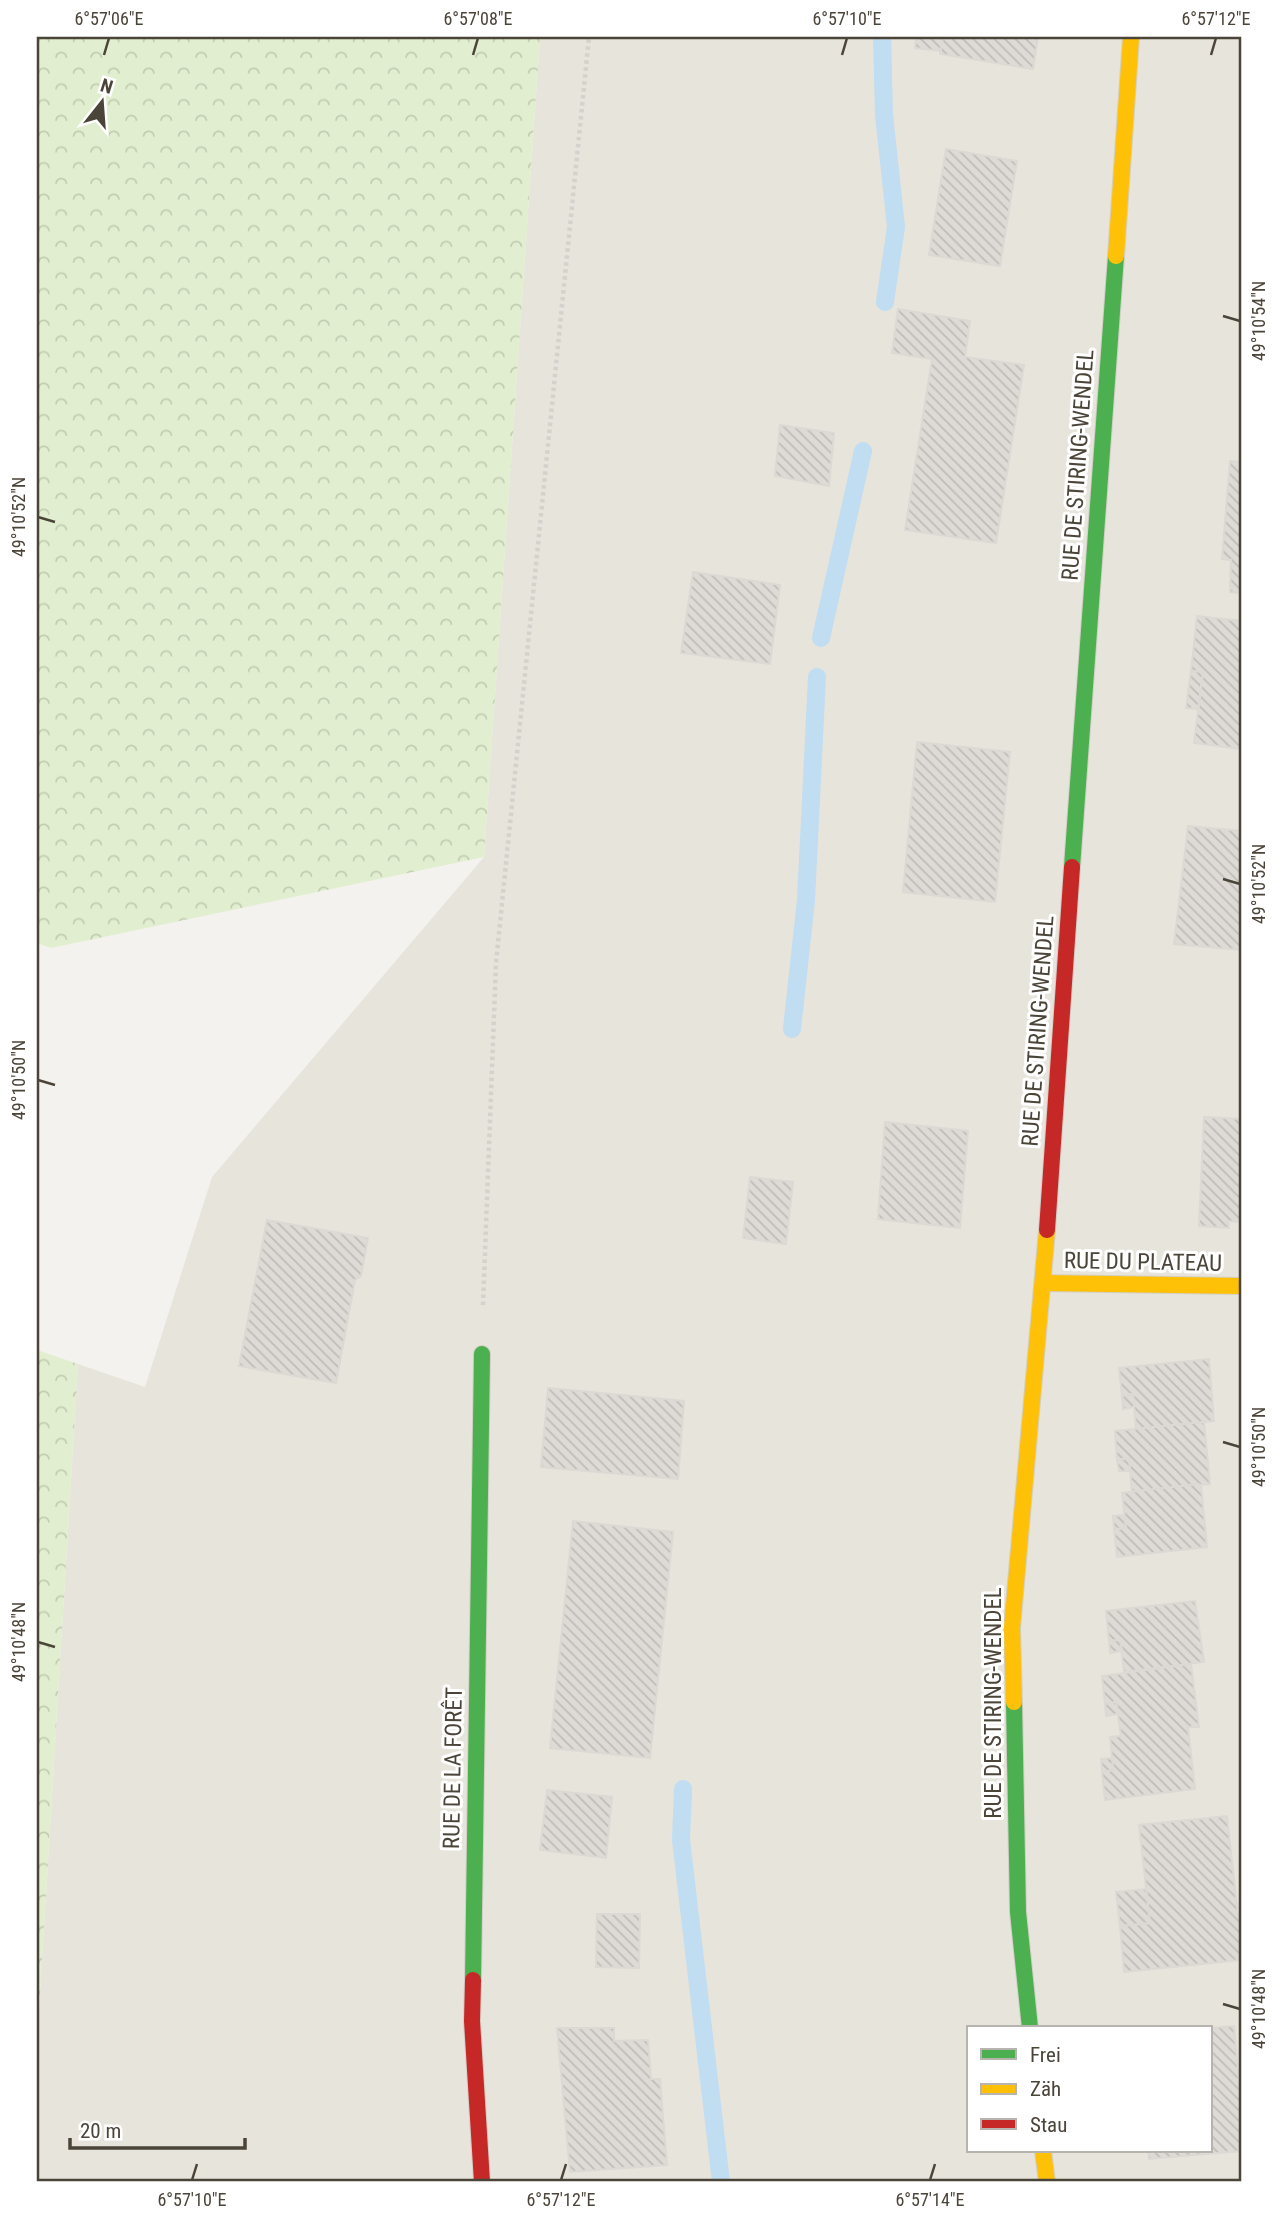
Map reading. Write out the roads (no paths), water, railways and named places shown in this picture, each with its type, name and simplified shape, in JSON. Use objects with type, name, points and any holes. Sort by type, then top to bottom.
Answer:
[{"type":"street","name":"RUE DE STIRING-WENDEL","points":[[1030,2026],[1018,1912],[1012,1628],[1043,1283],[1131,37]]},
{"type":"street","name":"RUE DU PLATEAU","points":[[1043,1283],[1241,1286]]},
{"type":"street","name":"RUE DE LA FORÊT","points":[[482,1354],[472,2021],[482,2182]]},
{"type":"street","points":[[1043,2152],[1047,2182]]},
{"type":"waterway","points":[[882,37],[884,115],[896,227],[885,302]]},
{"type":"waterway","points":[[821,638],[863,451]]},
{"type":"waterway","points":[[792,1029],[806,900],[817,677]]},
{"type":"waterway","points":[[683,1789],[681,1840],[721,2182]]}]
